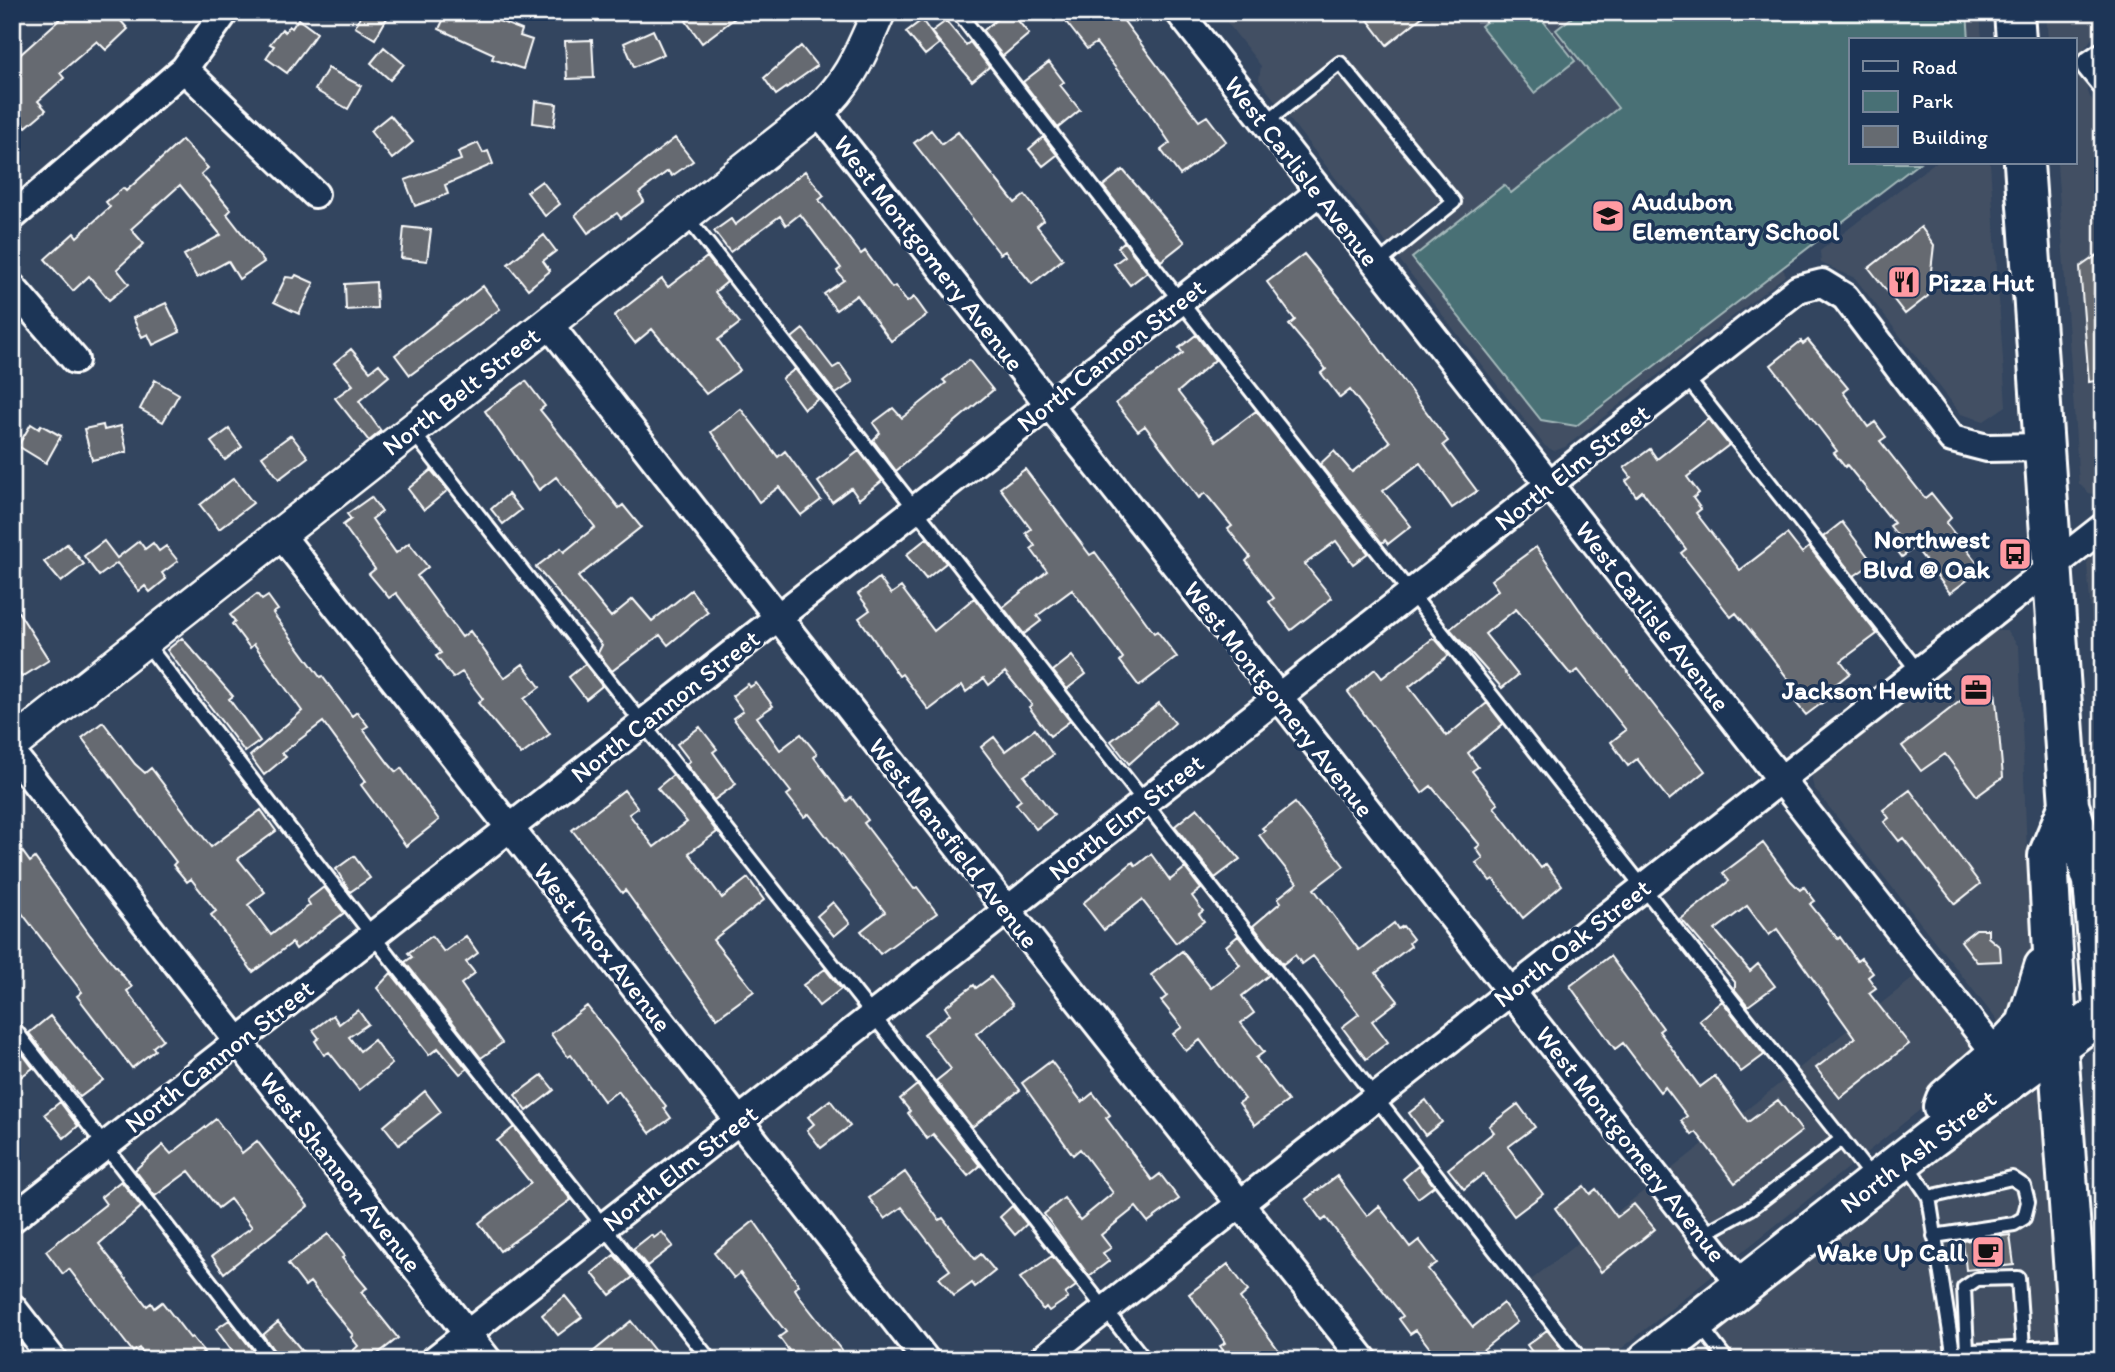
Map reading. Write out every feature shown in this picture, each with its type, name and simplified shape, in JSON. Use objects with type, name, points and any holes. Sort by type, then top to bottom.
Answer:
[{"type":"main road","points":[[2014,12],[2016,38]]},
{"type":"main road","points":[[2024,164],[2069,805],[2099,901],[2103,1005]]},
{"type":"main road","points":[[2069,805],[2048,856],[2058,1047],[2080,1353]]},
{"type":"main road","points":[[1903,1160],[1946,1099],[1997,1055],[2026,1025],[2038,993],[2052,931]]},
{"type":"main road","name":"North Ash Street","points":[[1648,1360],[1903,1160],[2103,1012]]},
{"type":"street","points":[[12,217],[184,69],[225,12]]},
{"type":"street","name":"North Belt Street","points":[[12,744],[818,111],[839,92],[852,73],[878,12]]},
{"type":"street","name":"West Carlisle Avenue","points":[[1179,12],[1318,193],[1997,1055]]},
{"type":"street","points":[[184,69],[315,194]]},
{"type":"street","name":"West Montgomery Avenue","points":[[818,111],[1742,1286]]},
{"type":"street","name":"North Cannon Street","points":[[12,1219],[1318,193]]},
{"type":"street","name":"North Elm Street","points":[[434,1360],[1798,289],[1822,283],[1845,297],[1952,439],[1987,448],[2044,447]]},
{"type":"street","points":[[12,287],[75,360]]},
{"type":"street","name":"West Mansfield Avenue","points":[[548,323],[1007,911],[1364,1360]]},
{"type":"street","name":"North Oak Street","points":[[1041,1360],[2103,527]]},
{"type":"street","name":"West Knox Avenue","points":[[280,534],[926,1360]]},
{"type":"street","name":"West Shannon Avenue","points":[[12,753],[488,1360]]},
{"type":"street","points":[[12,1307],[54,1360]]},
{"type":"lane","points":[[958,12],[1181,302],[1842,1139],[1903,1160],[1929,1197],[1953,1356],[1967,1351],[2023,1348],[2080,1353]]},
{"type":"lane","points":[[1265,123],[1340,63],[1454,202],[1376,265]]},
{"type":"lane","points":[[685,215],[1581,1360]]},
{"type":"lane","points":[[2103,362],[2103,380]]},
{"type":"lane","points":[[1687,378],[1918,671]]},
{"type":"lane","points":[[412,430],[1144,1360]]},
{"type":"lane","points":[[144,641],[373,936],[710,1360]]},
{"type":"lane","points":[[12,1026],[271,1360]]},
{"type":"lane","points":[[1702,1235],[1751,1208],[1842,1139]]},
{"type":"lane","points":[[1929,1197],[2012,1178],[2024,1185],[2028,1202],[2025,1218],[2014,1224],[1934,1236]]},
{"type":"lane","points":[[1967,1351],[1964,1288],[1977,1279],[2018,1278],[2023,1348]]},
{"type":"lane","points":[[1697,1321],[1727,1360]]},
{"type":"shaded area","name":"Audubon Elementary School","points":[[1219,12],[1980,12],[1982,38],[1849,38],[1849,164],[1918,164],[1782,268],[1786,275],[1565,447],[1554,451],[1545,446],[1259,80],[1261,66]]},
{"type":"shaded area","points":[[2046,12],[2103,12],[2103,24],[2083,50],[2082,75],[2090,97],[2103,112],[2103,497],[2089,493],[2079,484],[2057,164],[2076,164],[2076,38],[2048,38]]},
{"type":"shaded area","points":[[1933,164],[1990,164],[2006,406],[1984,421],[1961,414],[1855,278],[1821,263],[1820,251]]},
{"type":"shaded area","points":[[2103,543],[2103,760],[2087,564],[2090,555]]},
{"type":"shaded area","points":[[1990,631],[2007,631],[2019,647],[2032,982],[2028,1002],[2000,1024],[1814,788],[1812,781],[1812,773],[1818,766]]},
{"type":"shaded area","points":[[1916,976],[1972,1048],[1974,1059],[1971,1069],[1607,1360],[1593,1360],[1531,1280]]},
{"type":"shaded area","points":[[2044,1079],[2068,1360],[1677,1360],[2038,1081]]},
{"type":"green space","points":[[1498,12],[1536,12],[1575,61],[1534,93],[1481,26]]},
{"type":"green space","name":"Audubon Elementary School","points":[[1579,12],[1967,12],[1969,38],[1849,38],[1849,164],[1918,164],[1576,426],[1541,420],[1412,258],[1504,185],[1511,193],[1618,108],[1556,30]]},
{"type":"building","points":[[68,12],[113,12],[128,29],[106,50],[97,41],[60,73],[64,78],[38,101],[46,110],[26,127],[12,111],[12,62]]},
{"type":"building","points":[[363,12],[377,12],[387,18],[375,39],[355,27]]},
{"type":"building","points":[[447,12],[476,12],[522,30],[520,36],[532,40],[523,69],[492,59],[494,54],[439,29]]},
{"type":"building","points":[[698,12],[743,12],[702,43],[686,21]]},
{"type":"building","points":[[1005,12],[1011,12],[1029,34],[1003,56],[983,31]]},
{"type":"building","points":[[1078,12],[1117,12],[1199,121],[1207,116],[1226,141],[1180,175],[1161,150],[1170,143],[1140,99],[1096,43],[1087,49],[1066,22]]},
{"type":"building","points":[[1362,12],[1428,12],[1387,45]]},
{"type":"building","points":[[298,19],[317,33],[287,73],[266,58],[274,46],[270,44],[282,29],[285,32],[289,26],[292,28]]},
{"type":"building","points":[[922,20],[939,44],[925,55],[906,32]]},
{"type":"building","points":[[946,21],[966,45],[970,42],[989,67],[972,81],[931,32]]},
{"type":"building","points":[[653,30],[664,54],[634,67],[624,43]]},
{"type":"building","points":[[592,40],[594,78],[567,79],[565,41]]},
{"type":"building","points":[[801,46],[817,66],[776,95],[764,78]]},
{"type":"building","points":[[384,47],[404,64],[390,80],[371,63]]},
{"type":"building","points":[[1049,62],[1064,82],[1060,85],[1080,110],[1058,128],[1023,82]]},
{"type":"building","points":[[328,68],[361,86],[348,109],[315,90]]},
{"type":"building","points":[[535,101],[557,104],[554,126],[533,123]]},
{"type":"building","points":[[390,115],[413,142],[392,159],[370,131]]},
{"type":"building","points":[[931,130],[942,144],[958,132],[1015,203],[1025,195],[1044,220],[1037,226],[1063,259],[1032,284],[1005,251],[1000,254],[914,143]]},
{"type":"building","points":[[1043,137],[1057,155],[1043,166],[1029,149]]},
{"type":"building","points":[[675,138],[693,161],[672,176],[668,171],[639,193],[644,201],[621,218],[617,213],[588,233],[575,215]]},
{"type":"building","points":[[182,140],[208,168],[201,174],[231,210],[227,214],[264,262],[239,279],[228,261],[197,278],[184,255],[221,235],[180,185],[131,229],[144,244],[117,269],[129,284],[109,300],[89,276],[73,291],[45,259],[74,233],[77,237],[110,207],[106,202],[123,188],[126,191]]},
{"type":"building","points":[[478,143],[483,153],[488,151],[493,164],[445,185],[448,194],[415,206],[405,180],[461,160],[458,152]]},
{"type":"building","points":[[1123,170],[1185,242],[1161,261],[1103,186]]},
{"type":"building","points":[[805,171],[824,196],[819,200],[861,254],[865,251],[892,288],[895,286],[907,302],[914,297],[927,315],[891,341],[857,295],[836,310],[824,294],[844,280],[837,271],[841,268],[800,214],[786,225],[780,216],[730,252],[714,231],[731,219],[735,225]]},
{"type":"building","points":[[542,181],[560,204],[545,216],[527,192]]},
{"type":"building","points":[[404,227],[431,230],[427,261],[401,258]]},
{"type":"building","name":"Pizza Hut","points":[[1921,227],[1934,245],[1928,296],[1905,314],[1869,268]]},
{"type":"building","points":[[544,235],[556,251],[543,261],[550,271],[528,289],[508,264]]},
{"type":"building","points":[[1124,242],[1147,272],[1130,285],[1114,264],[1125,256],[1118,247]]},
{"type":"building","points":[[2103,251],[2103,353],[2095,358],[2095,381],[2089,382],[2080,267]]},
{"type":"building","points":[[1304,254],[1355,316],[1448,441],[1443,445],[1477,491],[1452,508],[1420,463],[1383,491],[1411,526],[1388,544],[1385,540],[1382,543],[1320,464],[1334,451],[1352,472],[1390,442],[1350,390],[1340,398],[1321,373],[1326,369],[1289,325],[1295,320],[1267,282]]},
{"type":"building","points":[[707,257],[727,282],[715,292],[740,323],[718,340],[740,370],[706,394],[652,329],[635,343],[614,316],[662,279],[668,287]]},
{"type":"building","points":[[296,275],[314,283],[299,314],[274,302],[286,277],[294,278]]},
{"type":"building","points":[[376,282],[377,308],[346,310],[345,284]]},
{"type":"building","points":[[483,286],[500,309],[410,375],[395,355]]},
{"type":"building","points":[[166,303],[180,332],[153,345],[148,334],[142,337],[133,318]]},
{"type":"building","points":[[803,329],[833,368],[840,364],[853,382],[836,394],[792,338]]},
{"type":"building","points":[[1196,335],[1215,360],[1178,392],[1216,441],[1256,411],[1368,553],[1353,564],[1336,541],[1305,564],[1332,598],[1291,630],[1269,602],[1274,598],[1246,561],[1250,557],[1228,529],[1232,526],[1205,493],[1199,498],[1145,426],[1138,431],[1116,403],[1183,353],[1179,348]]},
{"type":"building","points":[[1808,340],[1848,388],[1843,392],[1868,427],[1875,422],[1886,437],[1880,441],[1925,498],[1931,493],[1951,518],[1946,523],[1982,569],[1950,593],[1915,547],[1902,557],[1891,542],[1898,536],[1890,526],[1894,523],[1834,453],[1837,451],[1771,365],[1801,341],[1803,344]]},
{"type":"building","points":[[351,349],[370,371],[379,364],[389,376],[359,401],[381,431],[369,441],[335,398],[353,385],[334,363]]},
{"type":"building","points":[[969,360],[993,390],[896,471],[873,440],[880,433],[873,423],[893,408],[902,418],[946,383],[943,380]]},
{"type":"building","points":[[795,369],[818,399],[804,409],[782,379]]},
{"type":"building","points":[[155,380],[179,394],[163,422],[140,409]]},
{"type":"building","points":[[526,381],[545,406],[540,410],[619,508],[623,505],[641,527],[578,577],[611,617],[633,599],[652,621],[691,590],[708,612],[668,645],[660,635],[612,671],[598,653],[602,645],[536,567],[561,548],[564,552],[595,527],[556,477],[539,490],[485,411]]},
{"type":"building","points":[[741,409],[778,457],[785,451],[821,500],[801,515],[779,487],[759,502],[711,432]]},
{"type":"building","points":[[1708,419],[1729,445],[1687,477],[1699,493],[1693,498],[1701,509],[1696,513],[1740,570],[1787,534],[1802,553],[1809,547],[1877,634],[1841,661],[1850,673],[1826,692],[1830,697],[1806,715],[1791,697],[1798,692],[1767,651],[1736,613],[1731,617],[1681,553],[1686,549],[1642,491],[1636,496],[1626,481],[1631,477],[1624,468],[1650,449],[1657,459]]},
{"type":"building","points":[[31,424],[39,429],[41,425],[61,436],[46,463],[18,446]]},
{"type":"building","points":[[103,425],[104,430],[121,426],[127,452],[92,460],[84,429]]},
{"type":"building","points":[[229,429],[242,447],[225,460],[211,442]]},
{"type":"building","points":[[291,435],[308,457],[279,479],[262,456]]},
{"type":"building","points":[[859,451],[882,481],[859,499],[851,488],[832,502],[818,482]]},
{"type":"building","points":[[1025,469],[1090,555],[1095,552],[1154,633],[1157,631],[1177,657],[1139,686],[1120,661],[1123,658],[1072,590],[1037,616],[1041,621],[1024,634],[1003,607],[1047,571],[1031,549],[1035,546],[1026,533],[1031,529],[1000,488]]},
{"type":"building","points":[[431,470],[448,490],[424,510],[408,489]]},
{"type":"building","points":[[234,478],[253,503],[219,529],[200,505]]},
{"type":"building","points":[[508,494],[521,510],[503,524],[491,509]]},
{"type":"building","points":[[371,497],[382,512],[372,519],[396,553],[409,543],[428,567],[417,576],[462,637],[470,631],[504,678],[523,664],[540,687],[524,699],[550,734],[521,755],[478,703],[483,699],[462,672],[453,678],[436,656],[441,653],[396,593],[389,598],[369,574],[375,569],[343,525],[351,519],[347,514]]},
{"type":"building","points":[[1842,522],[1873,563],[1854,576],[1823,537]]},
{"type":"building","points":[[927,538],[946,563],[926,579],[906,555]]},
{"type":"building","points":[[104,541],[117,558],[139,541],[145,549],[153,543],[159,551],[166,546],[178,561],[162,573],[166,579],[150,592],[145,586],[139,591],[117,563],[99,576],[84,556]]},
{"type":"building","points":[[67,544],[84,564],[61,582],[44,562]]},
{"type":"building","points":[[1536,547],[1579,609],[1705,771],[1669,800],[1637,759],[1628,766],[1611,742],[1626,730],[1578,670],[1571,675],[1516,609],[1485,634],[1518,675],[1502,688],[1450,629],[1498,590],[1491,580]]},
{"type":"building","points":[[879,578],[891,594],[901,587],[934,631],[974,598],[1070,721],[1050,736],[1029,707],[1032,705],[1005,672],[989,685],[984,678],[966,692],[962,685],[929,710],[902,674],[899,676],[859,618],[870,610],[858,594]]},
{"type":"building","points":[[257,594],[262,600],[268,596],[278,610],[273,613],[320,677],[322,676],[352,716],[357,712],[368,726],[363,729],[389,764],[396,772],[401,768],[439,820],[406,846],[361,785],[366,781],[323,722],[282,753],[286,757],[264,775],[250,756],[302,711],[254,644],[250,648],[232,624],[235,621],[230,615]]},
{"type":"building","points":[[12,602],[49,660],[22,677],[12,661]]},
{"type":"building","points":[[182,638],[233,696],[229,699],[260,741],[245,752],[167,650]]},
{"type":"building","points":[[1432,639],[1449,655],[1409,687],[1447,736],[1487,703],[1503,724],[1468,753],[1478,767],[1472,771],[1498,804],[1494,807],[1541,868],[1546,864],[1562,885],[1523,918],[1493,879],[1490,881],[1476,863],[1483,858],[1476,848],[1480,845],[1431,786],[1422,793],[1348,692],[1375,669],[1382,678]]},
{"type":"building","points":[[1072,656],[1086,674],[1067,689],[1053,671]]},
{"type":"building","points":[[585,664],[602,686],[586,699],[569,677]]},
{"type":"building","points":[[1994,678],[2003,777],[1977,796],[1945,754],[1921,771],[1902,746],[1968,695],[1968,680]]},
{"type":"building","points":[[756,683],[773,706],[757,717],[780,750],[801,734],[817,754],[814,757],[847,801],[851,797],[868,820],[864,823],[914,889],[917,887],[937,913],[880,954],[861,931],[885,912],[809,814],[804,817],[787,795],[791,792],[733,718],[743,711],[732,696],[748,684],[750,687]]},
{"type":"building","points":[[1159,703],[1175,723],[1129,764],[1111,741]]},
{"type":"building","points":[[103,722],[135,764],[145,773],[151,768],[211,847],[261,810],[276,831],[238,859],[265,892],[248,905],[271,935],[310,905],[307,900],[324,887],[344,913],[296,949],[292,943],[253,972],[211,915],[216,911],[191,879],[187,882],[173,865],[176,862],[82,738]]},
{"type":"building","points":[[700,727],[717,749],[713,752],[736,784],[714,800],[686,764],[690,761],[677,744]]},
{"type":"building","points":[[1035,729],[1053,755],[1024,776],[1054,815],[1036,829],[1016,804],[1021,800],[981,747],[994,737],[1005,751]]},
{"type":"building","points":[[673,775],[717,832],[689,853],[722,898],[748,878],[764,900],[713,940],[754,991],[717,1018],[625,890],[622,893],[572,830],[624,790],[638,808],[629,814],[654,847],[687,822],[657,788]]},
{"type":"building","points":[[1910,790],[1980,884],[1955,904],[1903,838],[1899,841],[1884,822],[1889,818],[1883,810]]},
{"type":"building","points":[[1295,803],[1344,866],[1314,889],[1359,950],[1394,923],[1398,929],[1403,926],[1413,939],[1409,943],[1411,946],[1376,973],[1398,1001],[1372,1021],[1388,1042],[1366,1059],[1342,1027],[1359,1014],[1313,956],[1302,964],[1295,955],[1283,964],[1253,926],[1281,902],[1278,898],[1297,883],[1259,835],[1265,831],[1262,828]]},
{"type":"building","points":[[1197,808],[1240,859],[1215,878],[1175,826]]},
{"type":"building","points":[[12,837],[30,862],[35,858],[90,935],[132,987],[127,991],[163,1039],[153,1047],[155,1050],[132,1068],[77,996],[82,992],[12,900]]},
{"type":"building","points":[[1763,843],[1791,881],[1800,890],[1804,887],[1815,901],[1810,904],[1838,939],[1840,937],[1857,961],[1861,958],[1873,973],[1868,977],[1876,988],[1869,993],[1909,1044],[1840,1098],[1816,1068],[1855,1038],[1777,929],[1769,935],[1747,906],[1715,930],[1750,971],[1758,964],[1775,986],[1748,1006],[1735,990],[1735,982],[1681,919],[1729,881],[1723,873]]},
{"type":"building","points":[[1151,854],[1170,880],[1185,868],[1201,889],[1192,896],[1203,911],[1199,914],[1204,921],[1176,943],[1142,900],[1104,930],[1083,903],[1133,862],[1136,866]]},
{"type":"building","points":[[354,856],[370,878],[350,892],[336,869]]},
{"type":"building","points":[[833,902],[850,923],[834,936],[817,916]]},
{"type":"building","points":[[1976,929],[1988,929],[1988,937],[2000,947],[2001,961],[1977,962],[1961,941]]},
{"type":"building","points":[[432,936],[444,952],[466,936],[478,953],[466,962],[475,973],[461,984],[502,1043],[481,1058],[405,962],[412,957],[408,953]]},
{"type":"building","points":[[1238,936],[1269,975],[1242,996],[1254,1013],[1241,1023],[1264,1052],[1256,1058],[1288,1101],[1255,1125],[1239,1103],[1245,1099],[1200,1040],[1186,1051],[1173,1034],[1182,1027],[1161,1001],[1167,996],[1151,975],[1182,951],[1211,988],[1240,965],[1226,946]]},
{"type":"building","points":[[1610,956],[1663,1028],[1659,1031],[1700,1087],[1715,1076],[1748,1122],[1778,1100],[1802,1131],[1735,1183],[1696,1132],[1692,1135],[1681,1121],[1687,1116],[1665,1087],[1660,1092],[1623,1043],[1615,1049],[1570,986]]},
{"type":"building","points":[[825,969],[841,989],[819,1006],[803,985]]},
{"type":"building","points":[[391,973],[467,1069],[460,1074],[438,1048],[429,1055],[377,988]]},
{"type":"building","points":[[991,977],[1013,1005],[976,1034],[1020,1090],[972,1127],[936,1081],[951,1069],[924,1034],[950,1014],[945,1007],[974,985],[976,988]]},
{"type":"building","points":[[1722,1001],[1764,1055],[1741,1072],[1699,1020]]},
{"type":"building","points":[[587,1006],[666,1106],[664,1108],[671,1118],[650,1133],[618,1091],[604,1101],[571,1055],[568,1057],[551,1034]]},
{"type":"building","points":[[358,1010],[368,1024],[349,1037],[360,1051],[374,1040],[392,1064],[359,1090],[329,1052],[324,1055],[315,1041],[319,1038],[313,1030],[333,1015],[339,1024]]},
{"type":"building","points":[[50,1016],[103,1080],[80,1097],[29,1033]]},
{"type":"building","points":[[15,1044],[33,1068],[12,1083],[12,1047]]},
{"type":"building","points":[[1051,1061],[1082,1102],[1093,1093],[1110,1115],[1106,1118],[1152,1180],[1160,1174],[1179,1199],[1148,1222],[1136,1207],[1101,1235],[1111,1248],[1103,1253],[1109,1261],[1089,1276],[1044,1214],[1064,1198],[1080,1220],[1113,1193],[1080,1149],[1073,1155],[1022,1083]]},
{"type":"building","points":[[542,1075],[554,1090],[527,1111],[515,1095]]},
{"type":"building","points":[[917,1085],[980,1166],[968,1176],[933,1134],[927,1139],[900,1099]]},
{"type":"building","points":[[425,1091],[441,1112],[399,1145],[384,1126]]},
{"type":"building","points":[[830,1100],[850,1126],[821,1148],[807,1130],[814,1124],[808,1117]]},
{"type":"building","points":[[1426,1100],[1442,1122],[1425,1135],[1409,1113]]},
{"type":"building","points":[[60,1102],[78,1126],[64,1138],[45,1114]]},
{"type":"building","points":[[1518,1104],[1535,1127],[1508,1147],[1543,1194],[1514,1216],[1483,1174],[1464,1189],[1448,1169],[1494,1132],[1489,1126]]},
{"type":"building","points":[[216,1119],[242,1153],[257,1141],[308,1206],[224,1273],[212,1256],[252,1227],[230,1199],[218,1208],[189,1171],[155,1196],[135,1170],[163,1145],[171,1154]]},
{"type":"building","points":[[514,1127],[571,1200],[500,1251],[479,1223],[531,1183],[497,1141]]},
{"type":"building","points":[[1418,1166],[1434,1186],[1418,1198],[1403,1179]]},
{"type":"building","points":[[905,1172],[939,1220],[943,1218],[975,1259],[981,1254],[995,1271],[975,1287],[972,1283],[954,1296],[939,1278],[950,1270],[902,1207],[885,1219],[869,1198]]},
{"type":"building","points":[[1337,1176],[1367,1216],[1379,1206],[1410,1247],[1419,1240],[1437,1263],[1428,1269],[1473,1327],[1503,1303],[1517,1322],[1480,1352],[1487,1360],[1439,1360],[1416,1330],[1410,1334],[1399,1319],[1403,1316],[1326,1218],[1322,1221],[1306,1199]]},
{"type":"building","points":[[121,1181],[141,1207],[99,1244],[147,1306],[151,1303],[154,1308],[162,1302],[190,1338],[192,1337],[204,1352],[193,1360],[148,1360],[139,1348],[133,1352],[69,1269],[63,1274],[46,1251],[106,1204],[101,1197]]},
{"type":"building","points":[[1584,1186],[1590,1194],[1596,1189],[1617,1217],[1634,1204],[1655,1229],[1601,1272],[1555,1208]]},
{"type":"building","points":[[1012,1206],[1027,1224],[1015,1235],[1000,1217]]},
{"type":"building","points":[[754,1221],[799,1285],[795,1289],[802,1300],[849,1360],[796,1360],[779,1337],[786,1332],[740,1273],[734,1278],[714,1253]]},
{"type":"building","points":[[662,1232],[673,1246],[647,1266],[633,1249],[651,1235],[654,1238]]},
{"type":"building","points":[[328,1234],[345,1256],[342,1258],[367,1288],[361,1292],[398,1338],[370,1360],[343,1360],[358,1346],[351,1337],[353,1335],[310,1282],[305,1286],[288,1264]]},
{"type":"building","name":"Wake Up Call","points":[[2010,1235],[2014,1265],[1966,1270],[1963,1241]]},
{"type":"building","points":[[614,1255],[633,1277],[610,1295],[592,1273]]},
{"type":"building","points":[[1052,1256],[1076,1286],[1065,1294],[1068,1298],[1049,1311],[1046,1307],[1043,1310],[1020,1278]]},
{"type":"building","points":[[1228,1264],[1248,1291],[1240,1298],[1286,1360],[1230,1360],[1220,1346],[1225,1343],[1220,1334],[1189,1294]]},
{"type":"building","points":[[565,1296],[582,1317],[558,1335],[542,1315]]},
{"type":"building","points":[[229,1320],[260,1360],[233,1360],[236,1357],[216,1329]]},
{"type":"building","points":[[631,1321],[662,1360],[583,1360]]},
{"type":"building","points":[[278,1322],[310,1360],[280,1360],[263,1335]]},
{"type":"building","points":[[1547,1330],[1562,1349],[1548,1360],[1538,1360],[1527,1345]]},
{"type":"place","name":"Audubon Elementary School","points":[[1608,216]]},
{"type":"place","name":"Pizza Hut","points":[[1904,282]]},
{"type":"place","name":"Northwest Blvd @ Oak","points":[[2015,554]]},
{"type":"place","name":"Jackson Hewitt","points":[[1976,690]]},
{"type":"place","name":"Wake Up Call","points":[[1988,1252]]}]
